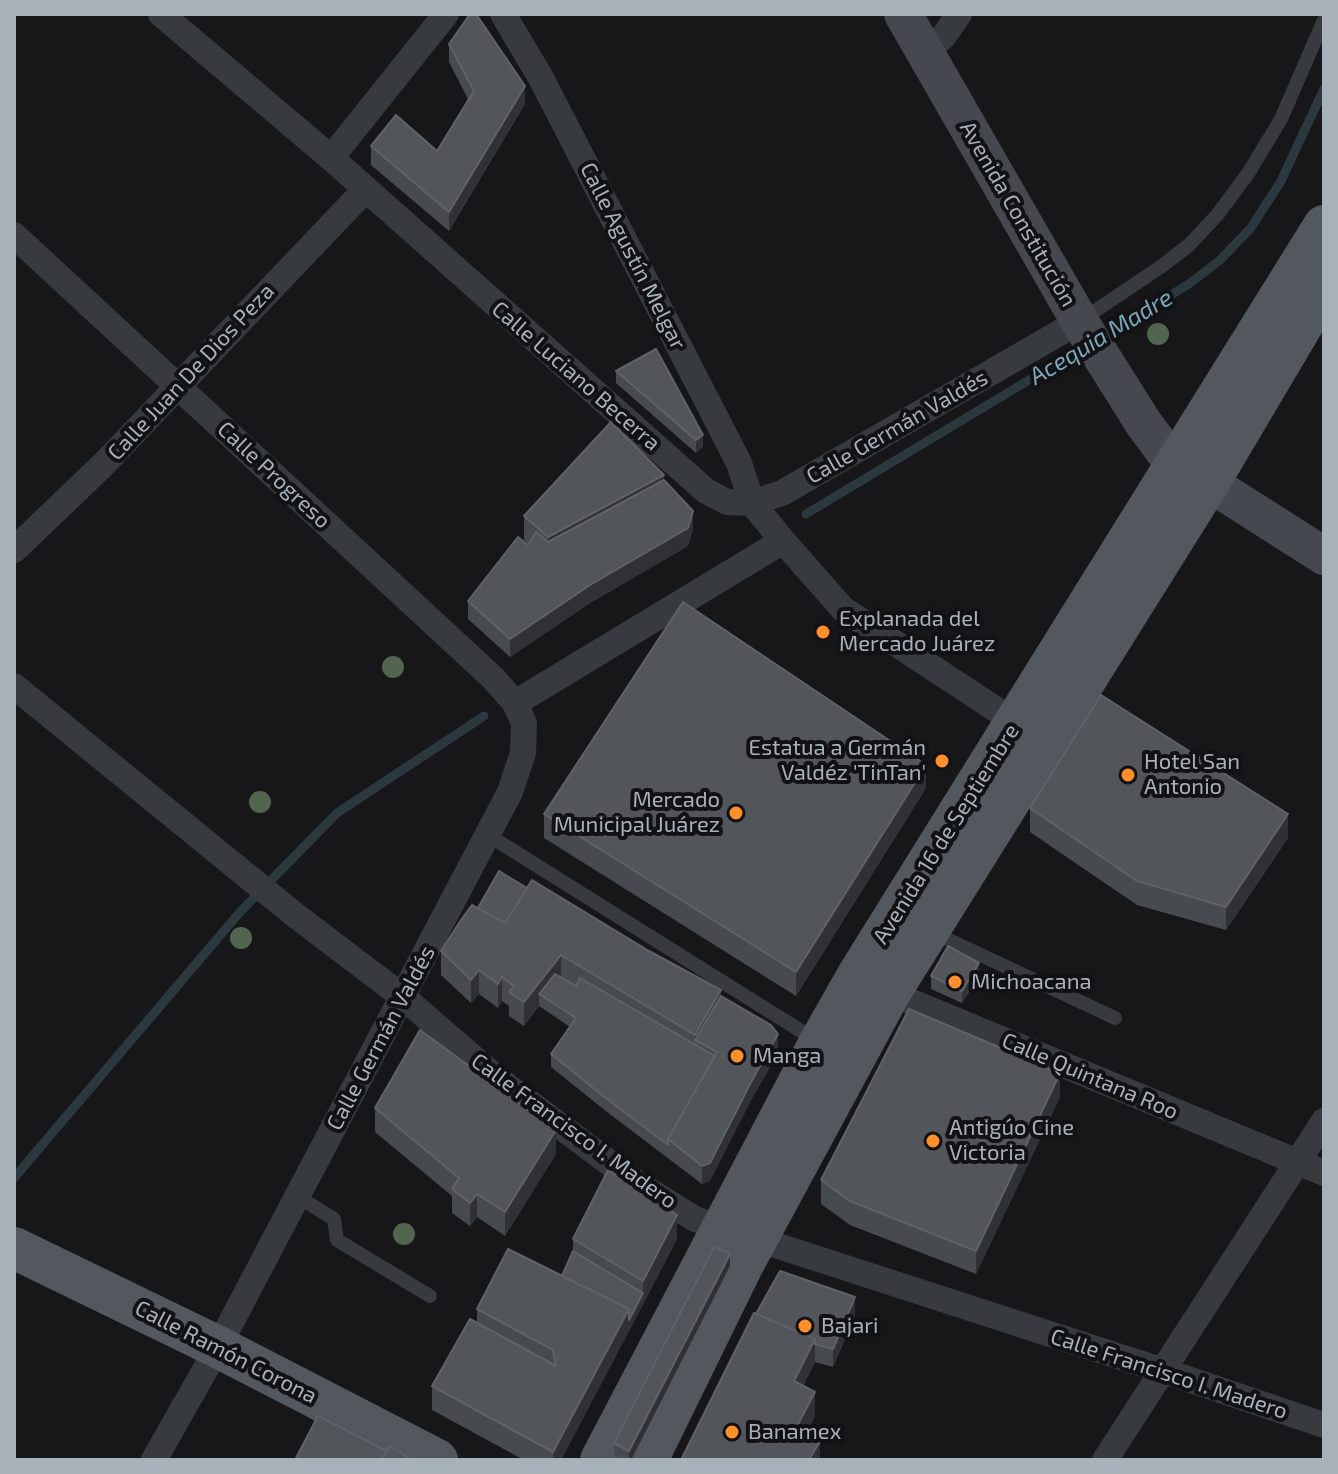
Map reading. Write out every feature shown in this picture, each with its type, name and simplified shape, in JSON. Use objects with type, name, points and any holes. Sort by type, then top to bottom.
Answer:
[{"type":"main road","name":"Avenida 16 de Septiembre","points":[[1194,472],[1324,226]]},
{"type":"main road","name":"Avenida 16 de Septiembre","points":[[601,1460],[739,1234],[874,984],[1194,472],[1324,288]]},
{"type":"main road","name":"Avenida 16 de Septiembre","points":[[647,1460],[820,1042],[874,984]]},
{"type":"main road","name":"Calle Ramón Corona","points":[[14,1248],[218,1347],[437,1460]]},
{"type":"street","name":"Calle Luciano Becerra","points":[[161,14],[331,158],[706,491],[727,502],[752,503]]},
{"type":"street","points":[[331,158],[446,14]]},
{"type":"street","name":"Calle Agustín Melgar","points":[[503,14],[541,78],[739,463],[752,503]]},
{"type":"street","name":"Avenida Constitución","points":[[903,14],[1081,324],[1164,451],[1324,556]]},
{"type":"street","points":[[924,52],[944,36],[959,14]]},
{"type":"street","name":"Calle Juan De Dios Peza","points":[[14,550],[105,463],[365,190]]},
{"type":"street","name":"Calle Progreso","points":[[14,235],[493,678],[520,713]]},
{"type":"street","name":"Calle Germán Valdés","points":[[752,503],[782,493],[1081,324]]},
{"type":"street","points":[[752,503],[843,609],[1000,712]]},
{"type":"street","points":[[520,713],[783,541]]},
{"type":"street","name":"Calle Francisco I. Madero","points":[[14,686],[295,915],[403,997],[499,1080],[635,1182],[695,1219],[1324,1425]]},
{"type":"street","name":"Calle Germán Valdés","points":[[154,1460],[218,1347],[510,792],[523,753],[520,713]]},
{"type":"street","name":"Calle Quintana Roo","points":[[874,984],[1324,1173]]},
{"type":"street","points":[[1105,1460],[1324,1121]]},
{"type":"lane","points":[[1081,324],[1189,245],[1218,214],[1249,172],[1281,119],[1324,20]]},
{"type":"lane","points":[[488,835],[820,1042]]},
{"type":"lane","points":[[913,921],[1115,1018]]},
{"type":"lane","points":[[297,1196],[334,1219],[337,1240],[430,1296]]},
{"type":"building","points":[[470,14],[476,14],[525,86],[449,212],[371,146],[396,115],[437,151],[474,91],[449,44]]},
{"type":"building","points":[[656,349],[703,435],[696,440],[616,371]]},
{"type":"building","points":[[611,422],[664,475],[548,537],[524,516]]},
{"type":"building","points":[[664,480],[693,511],[688,528],[590,585],[510,639],[468,601],[518,537],[528,545],[536,532],[548,542]]},
{"type":"building","name":"Mercado Municipal Juárez","points":[[683,602],[926,765],[796,972],[544,814]]},
{"type":"building","name":"Hotel San Antonio","points":[[1101,695],[1288,814],[1226,907],[1137,881],[1030,808]]},
{"type":"building","points":[[499,871],[527,888],[505,923],[478,908]]},
{"type":"building","points":[[532,880],[649,951],[721,990],[695,1035],[561,955],[524,1002],[509,992],[514,986],[502,977],[498,984],[479,970],[471,980],[441,951],[472,905],[505,923]]},
{"type":"building","points":[[948,946],[979,963],[962,991],[931,976]]},
{"type":"building","points":[[555,974],[576,986],[580,978],[715,1056],[668,1139],[668,1145],[551,1054],[576,1018],[539,994]]},
{"type":"building","points":[[721,996],[771,1025],[778,1034],[710,1163],[702,1166],[668,1139],[717,1052],[695,1040]]},
{"type":"building","points":[[909,1009],[1060,1073],[976,1251],[850,1201],[821,1180]]},
{"type":"building","points":[[420,1030],[556,1130],[505,1212],[477,1194],[470,1203],[452,1189],[459,1178],[375,1108]]},
{"type":"building","points":[[608,1170],[677,1215],[643,1281],[573,1239]]},
{"type":"building","points":[[714,1247],[730,1254],[629,1451],[614,1443]]},
{"type":"building","points":[[508,1249],[629,1309],[553,1452],[432,1386],[470,1319],[556,1366],[553,1350],[477,1309]]},
{"type":"building","points":[[573,1251],[643,1293],[629,1320],[629,1309],[562,1276]]},
{"type":"building","points":[[780,1271],[855,1297],[833,1349],[815,1344],[815,1339],[756,1314]]},
{"type":"building","points":[[754,1313],[815,1339],[794,1381],[815,1392],[796,1428],[820,1441],[809,1460],[681,1460]]},
{"type":"building","points":[[318,1416],[387,1451],[382,1460],[295,1460]]},
{"type":"building","points":[[389,1446],[413,1460],[382,1460]]},
{"type":"waterway","name":"Acequia Madre","points":[[1100,338],[1189,284],[1220,260],[1250,229],[1280,183],[1324,89]]},
{"type":"waterway","name":"Acequia Madre","points":[[806,514],[1084,347]]},
{"type":"waterway","points":[[14,1178],[240,912],[337,813],[484,716]]},
{"type":"place","name":"Explanada del Mercado Juárez","points":[[823,632]]},
{"type":"place","name":"Estatua a Germán Valdéz 'TinTan'","points":[[942,761]]},
{"type":"place","name":"Hotel San Antonio","points":[[1128,775]]},
{"type":"place","name":"Mercado Municipal Juárez","points":[[736,813]]},
{"type":"place","name":"Michoacana","points":[[955,982]]},
{"type":"place","name":"Manga","points":[[737,1056]]},
{"type":"place","name":"Antigúo Cine Victoria","points":[[933,1141]]},
{"type":"place","name":"Bajari","points":[[805,1326]]},
{"type":"place","name":"Banamex","points":[[732,1432]]}]
